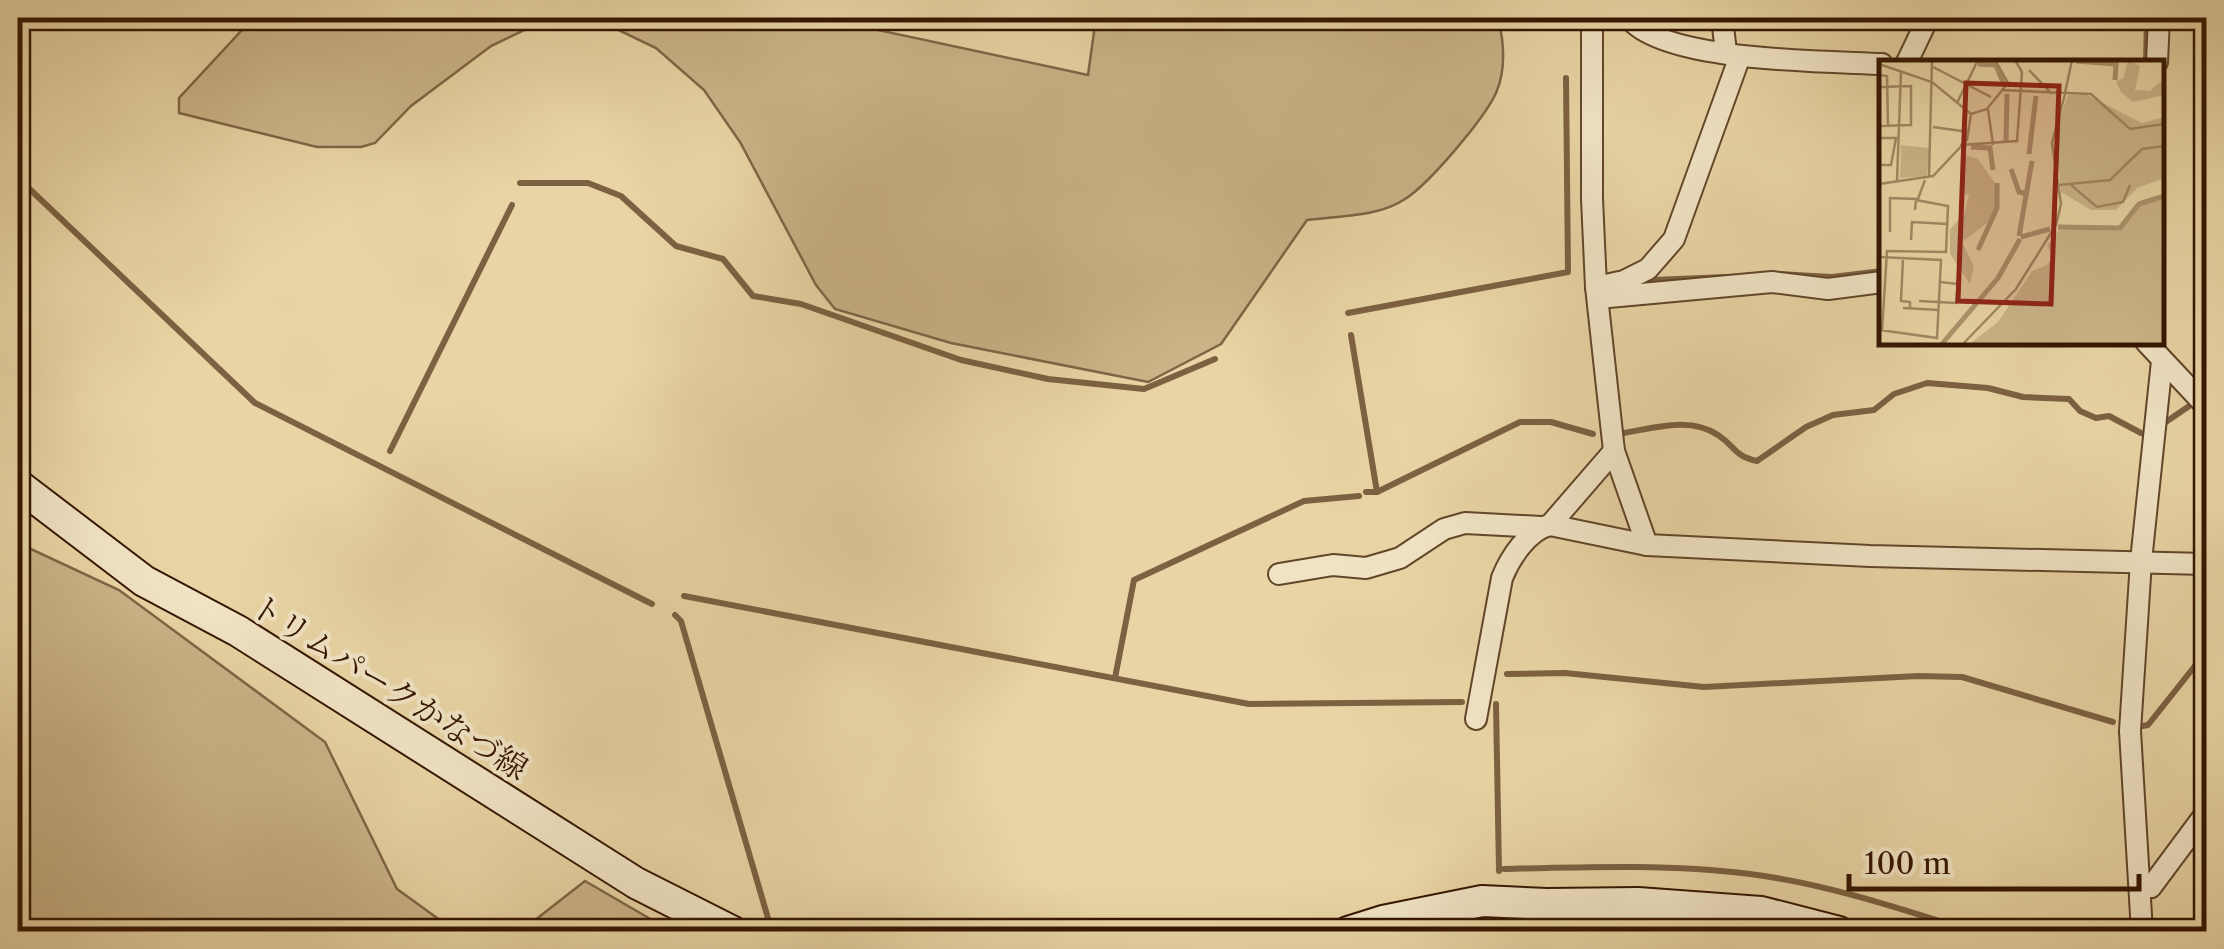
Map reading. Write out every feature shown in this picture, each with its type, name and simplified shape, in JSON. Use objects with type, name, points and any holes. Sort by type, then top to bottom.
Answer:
[{"type":"main road","name":"トリムパークかなづ線","points":[[18,485],[144,581],[238,631],[636,884],[733,932]]},
{"type":"main road","points":[[1348,932],[1482,901],[1638,903],[1761,912],[1839,932]]},
{"type":"street","points":[[1592,18],[1592,199],[1597,293],[1614,451],[1647,546]]},
{"type":"street","points":[[1629,18],[1638,28],[1664,42],[1733,54],[1879,64]]},
{"type":"street","points":[[1597,293],[1648,270],[1674,239],[1733,54],[1722,18]]},
{"type":"street","points":[[1908,60],[1928,18]]},
{"type":"street","points":[[2157,60],[2159,18]]},
{"type":"street","points":[[1597,293],[1772,282],[1828,288],[1879,282]]},
{"type":"street","points":[[2149,345],[2206,406]]},
{"type":"street","points":[[2142,932],[2130,731],[2140,561],[2162,361]]},
{"type":"street","points":[[1476,719],[1502,578],[1510,559],[1614,451]]},
{"type":"street","points":[[1278,574],[1333,565],[1366,568],[1400,558],[1444,529],[1465,523],[1545,526],[1647,546],[2206,564]]},
{"type":"street","points":[[2141,884],[2150,887],[2206,813]]},
{"type":"shaded area","points":[[276,18],[571,18],[543,21],[491,46],[411,106],[375,143],[361,147],[317,147],[179,113],[179,98],[242,30]]},
{"type":"shaded area","points":[[571,18],[865,18],[873,29],[1088,75],[1096,18],[1498,18],[1503,65],[1496,93],[1480,118],[1415,191],[1383,209],[1307,220],[1221,344],[1148,382],[951,343],[835,309],[816,285],[740,142],[704,90],[656,48],[602,22]]},
{"type":"shaded area","points":[[18,543],[119,590],[325,742],[397,889],[455,931],[18,931]]},
{"type":"shaded area","points":[[585,881],[671,931],[521,931]]},
{"type":"shaded area","points":[[1474,914],[1764,923],[1807,932],[1411,932]]},
{"type":"waterway","points":[[2170,18],[2206,26]]},
{"type":"waterway","points":[[2146,60],[2147,19]]},
{"type":"waterway","points":[[1348,313],[1568,272],[1566,78]]},
{"type":"waterway","points":[[18,178],[255,403],[652,604]]},
{"type":"waterway","points":[[520,183],[588,183],[621,196],[676,246],[723,259],[753,296],[801,304],[961,360],[1048,379],[1144,389],[1215,359]]},
{"type":"waterway","points":[[390,451],[512,205]]},
{"type":"waterway","points":[[1778,274],[1832,277],[1879,271]]},
{"type":"waterway","points":[[1653,280],[1726,277]]},
{"type":"waterway","points":[[1351,335],[1377,492],[1366,492]]},
{"type":"waterway","points":[[1623,433],[1672,425],[1696,426],[1718,435],[1739,454],[1757,461],[1806,427],[1833,415],[1874,410],[1894,394],[1927,383],[1988,388],[2023,397],[2069,399],[2080,411],[2096,418],[2109,416],[2141,433]]},
{"type":"waterway","points":[[2160,426],[2198,400]]},
{"type":"waterway","points":[[1377,492],[1520,422],[1551,422],[1593,434]]},
{"type":"waterway","points":[[1115,678],[1134,580],[1304,501],[1359,496]]},
{"type":"waterway","points":[[684,596],[1249,704],[1462,702]]},
{"type":"waterway","points":[[675,615],[681,621],[770,925]]},
{"type":"waterway","points":[[2137,727],[2148,725],[2206,652]]},
{"type":"waterway","points":[[1507,674],[1565,673],[1704,687],[1962,677],[2113,722]]},
{"type":"waterway","points":[[1496,704],[1499,871]]},
{"type":"waterway","points":[[1504,869],[1658,867],[1750,874],[1835,891],[1974,932]]}]
